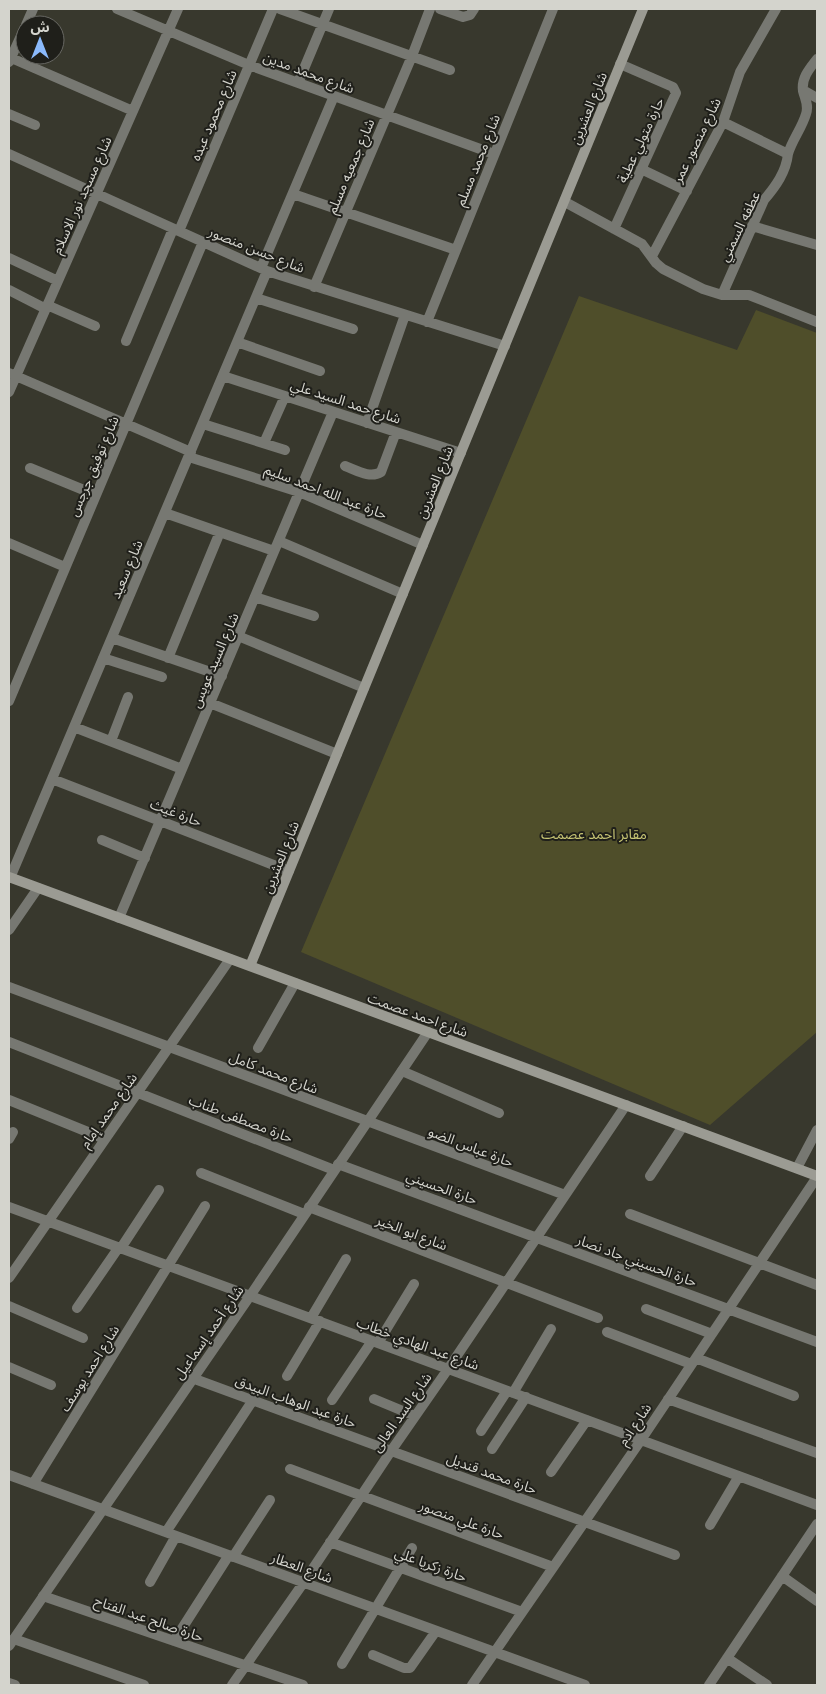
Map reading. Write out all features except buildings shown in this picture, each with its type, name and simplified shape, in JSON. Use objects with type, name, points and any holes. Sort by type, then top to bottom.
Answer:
[{"type":"main road","name":"شارع العشرين","points":[[250,966],[643,9]]},
{"type":"main road","name":"شارع احمد عصمت","points":[[9,878],[817,1177]]},
{"type":"street","name":"شارع محمد مدين","points":[[117,9],[249,66],[494,154]]},
{"type":"street","name":"شارع مسجد نور الاسلام","points":[[9,392],[12,375],[58,281],[178,9]]},
{"type":"street","name":"شارع محمود عبده","points":[[126,341],[273,9]]},
{"type":"street","points":[[280,9],[450,70]]},
{"type":"street","points":[[298,83],[329,9]]},
{"type":"street","name":"شارع جمعيه مسلم","points":[[314,286],[387,116],[430,9]]},
{"type":"street","points":[[440,9],[463,17],[470,15],[474,9]]},
{"type":"street","name":"شارع محمد مسلم","points":[[427,322],[553,9]]},
{"type":"street","name":"شارع منصور عمر","points":[[652,256],[723,122],[740,72],[776,9]]},
{"type":"street","points":[[10,59],[133,111]]},
{"type":"street","points":[[817,59],[807,73],[803,90],[817,98]]},
{"type":"street","name":"حارة متولي عطية","points":[[614,229],[676,93],[673,87],[620,64]]},
{"type":"street","name":"عطفه السمني","points":[[722,295],[764,200],[776,187],[786,166],[790,146],[806,115],[808,106],[803,90]]},
{"type":"street","name":"شارع سعيد","points":[[9,878],[256,298],[264,270],[293,194],[334,96]]},
{"type":"street","points":[[9,114],[35,125]]},
{"type":"street","points":[[723,122],[788,154]]},
{"type":"street","name":"شارع حسن منصور","points":[[9,154],[264,270],[505,346]]},
{"type":"street","points":[[641,169],[687,191]]},
{"type":"street","points":[[293,194],[456,250]]},
{"type":"street","points":[[565,202],[642,244],[656,263],[663,269],[703,290],[722,295],[749,295],[817,322]]},
{"type":"street","points":[[752,226],[817,245]]},
{"type":"street","name":"شارع توفيق جرجس","points":[[9,700],[12,685],[65,567],[203,242]]},
{"type":"street","points":[[9,258],[58,281]]},
{"type":"street","points":[[9,290],[95,326]]},
{"type":"street","points":[[256,298],[353,329]]},
{"type":"street","points":[[367,423],[405,315]]},
{"type":"street","points":[[237,342],[320,371]]},
{"type":"street","name":"حارة عبد الله احمد سليم","points":[[12,375],[126,424],[190,455],[299,492],[423,545]]},
{"type":"street","name":"شارع حمد السيد علي","points":[[223,376],[461,454]]},
{"type":"street","points":[[264,443],[285,396]]},
{"type":"street","name":"شارع السيد عويس","points":[[119,918],[333,412]]},
{"type":"street","points":[[203,424],[285,450]]},
{"type":"street","points":[[345,466],[371,475],[381,472],[396,432]]},
{"type":"street","points":[[30,468],[96,495]]},
{"type":"street","points":[[165,513],[274,551]]},
{"type":"street","points":[[168,658],[220,532]]},
{"type":"street","points":[[279,541],[403,594]]},
{"type":"street","points":[[9,543],[65,567]]},
{"type":"street","points":[[255,597],[314,616]]},
{"type":"street","points":[[238,636],[364,688]]},
{"type":"street","points":[[112,638],[222,676]]},
{"type":"street","points":[[103,658],[162,678]]},
{"type":"street","points":[[111,741],[128,697]]},
{"type":"street","points":[[210,703],[337,754]]},
{"type":"street","points":[[74,727],[182,769]]},
{"type":"street","name":"حارة غيث","points":[[52,779],[290,871]]},
{"type":"street","points":[[102,840],[145,858]]},
{"type":"street","points":[[9,930],[38,888]]},
{"type":"street","name":"شارع محمد إمام","points":[[9,1278],[230,959]]},
{"type":"street","points":[[258,1048],[295,983]]},
{"type":"street","name":"شارع محمد كامل","points":[[9,987],[368,1122]]},
{"type":"street","name":"شارع أحمد إسماعيل","points":[[11,1643],[250,1296],[428,1032]]},
{"type":"street","name":"حارة مصطفى طناب","points":[[9,1042],[336,1167]]},
{"type":"street","points":[[402,1071],[499,1113]]},
{"type":"street","points":[[9,1100],[105,1139]]},
{"type":"street","name":"شارع السد العالى","points":[[232,1685],[304,1582],[626,1105]]},
{"type":"street","name":"حارة عباس الضو","points":[[368,1122],[565,1195]]},
{"type":"street","points":[[650,1176],[683,1126]]},
{"type":"street","points":[[797,1168],[817,1130]]},
{"type":"street","name":"حارة الحسيني","points":[[336,1167],[536,1237]]},
{"type":"street","name":"شارع ابو الخير","points":[[201,1173],[598,1318]]},
{"type":"street","name":"شارع ادم","points":[[472,1685],[496,1653],[522,1612],[641,1440],[817,1177]]},
{"type":"street","points":[[77,1308],[159,1190]]},
{"type":"street","name":"شارع احمد يوسف","points":[[34,1484],[205,1206]]},
{"type":"street","name":"شارع عبد الهادي خطاب","points":[[9,1207],[817,1505]]},
{"type":"street","points":[[630,1214],[817,1286]]},
{"type":"street","name":"حارة الحسيني جاد نصار","points":[[536,1237],[817,1342]]},
{"type":"street","points":[[287,1376],[346,1258]]},
{"type":"street","points":[[332,1400],[375,1342],[414,1284]]},
{"type":"street","points":[[9,1306],[83,1338]]},
{"type":"street","points":[[646,1309],[712,1334]]},
{"type":"street","points":[[482,1431],[551,1329]]},
{"type":"street","points":[[607,1332],[794,1396]]},
{"type":"street","points":[[9,1367],[51,1385]]},
{"type":"street","name":"حارة عبد الوهاب البيدق","points":[[192,1378],[391,1451]]},
{"type":"street","points":[[492,1449],[526,1397]]},
{"type":"street","points":[[374,1399],[415,1416]]},
{"type":"street","points":[[668,1399],[817,1453]]},
{"type":"street","points":[[150,1582],[171,1534],[253,1400]]},
{"type":"street","points":[[551,1472],[587,1420]]},
{"type":"street","name":"حارة محمد قنديل","points":[[391,1451],[675,1555]]},
{"type":"street","name":"حارة علي منصور","points":[[290,1469],[553,1567]]},
{"type":"street","name":"شارع العطار","points":[[9,1475],[585,1685]]},
{"type":"street","points":[[710,1525],[739,1476]]},
{"type":"street","points":[[174,1641],[270,1500]]},
{"type":"street","points":[[709,1685],[817,1524]]},
{"type":"street","name":"حارة زكريا علي","points":[[330,1542],[522,1612]]},
{"type":"street","points":[[342,1664],[412,1548]]},
{"type":"street","points":[[782,1576],[817,1601]]},
{"type":"street","name":"حارة صالح عبد الفتاح","points":[[43,1596],[303,1685]]},
{"type":"street","points":[[374,1655],[408,1668],[412,1666],[436,1631]]},
{"type":"street","points":[[11,1643],[144,1685]]},
{"type":"street","points":[[727,1658],[767,1685]]},
{"type":"street","points":[[9,1683],[15,1685]]},
{"type":"green space","name":"مقابر احمد عصمت","points":[[579,296],[737,350],[756,310],[817,333],[817,1032],[710,1125],[301,952]]}]
